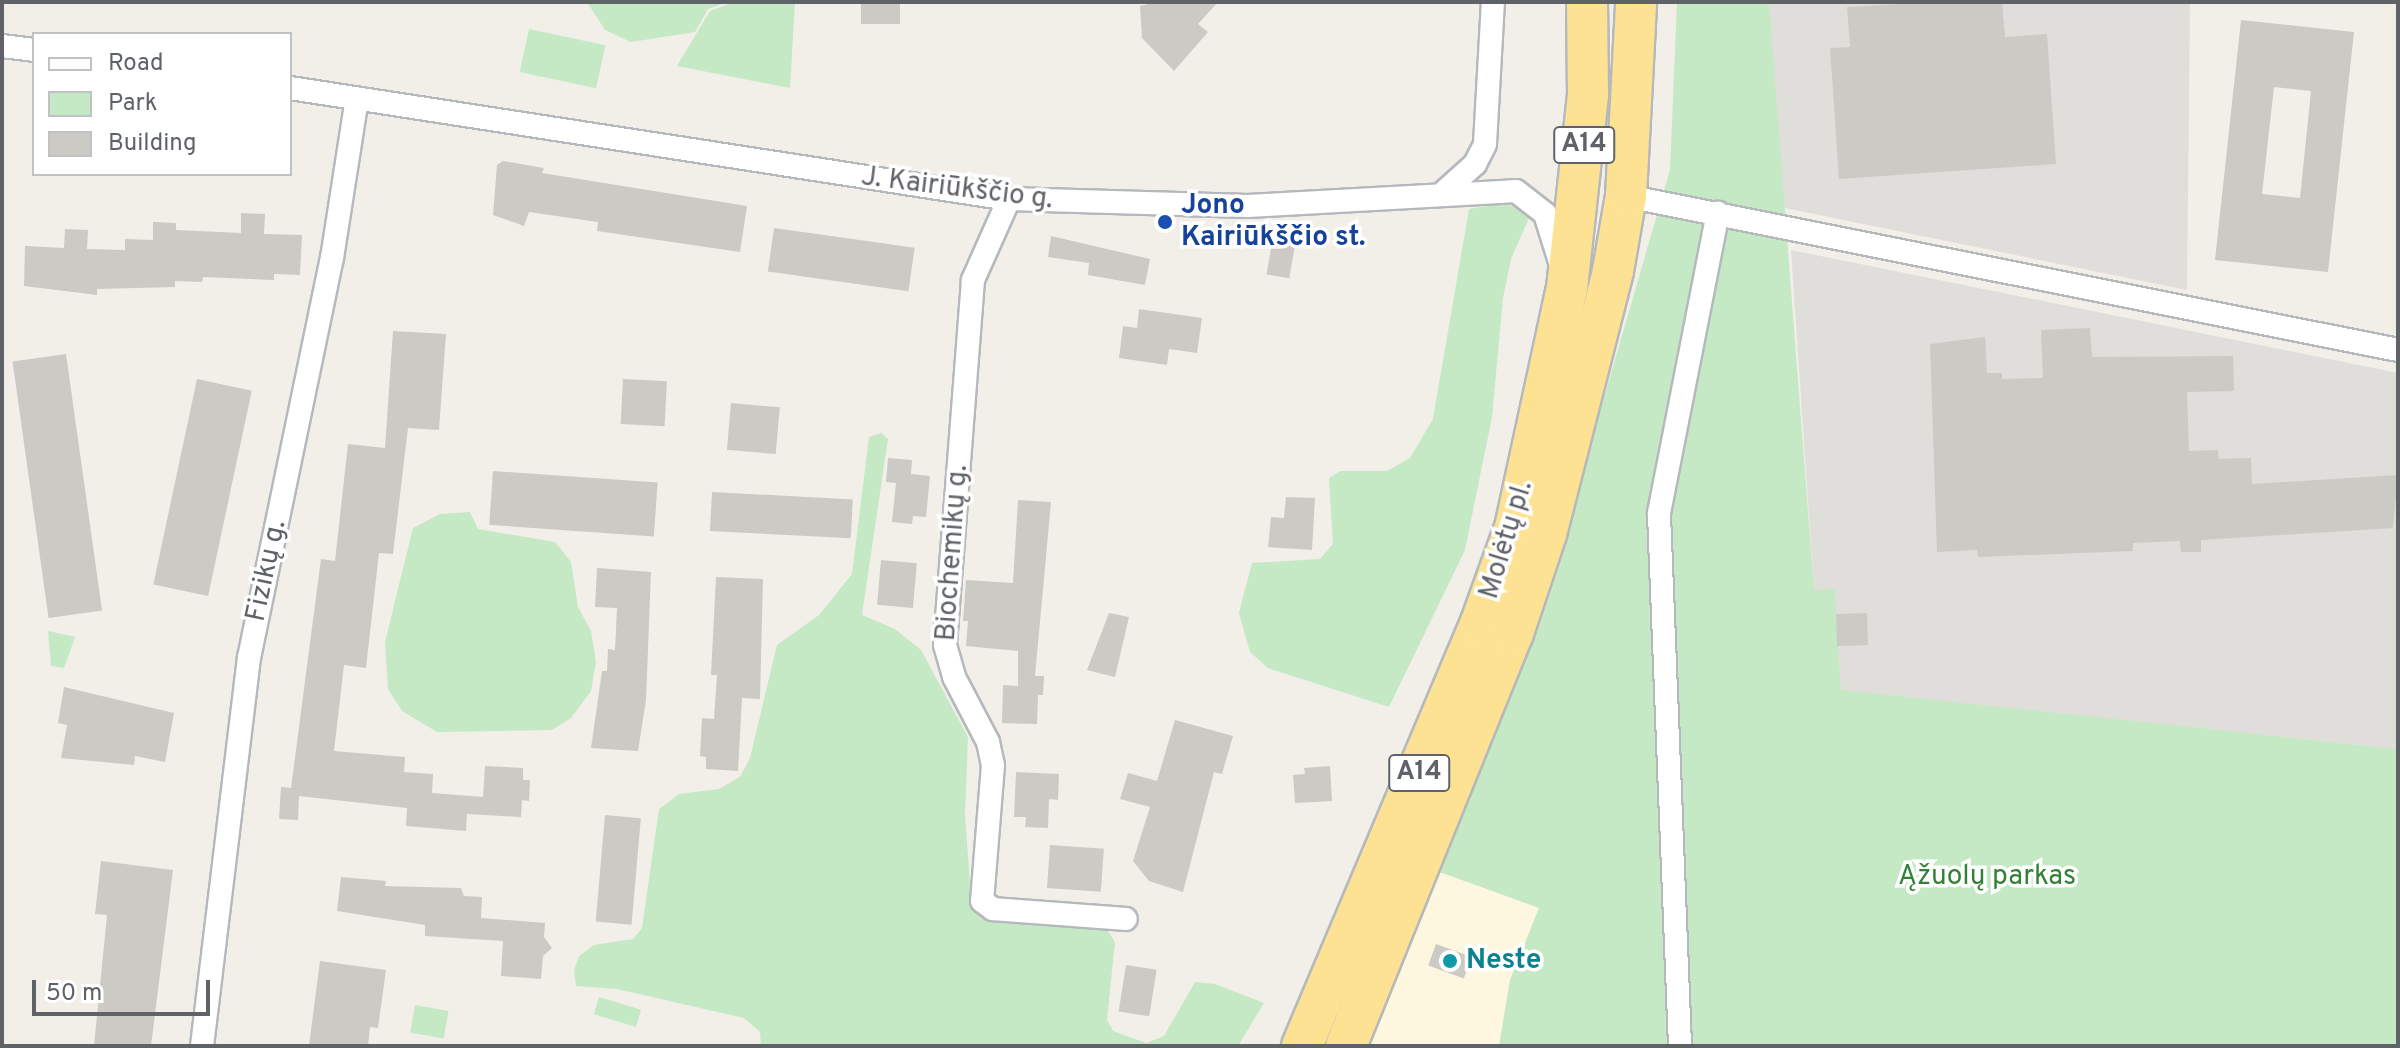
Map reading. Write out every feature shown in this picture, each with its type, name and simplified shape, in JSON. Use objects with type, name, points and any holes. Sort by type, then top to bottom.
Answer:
[{"type":"highway","name":"Molėtų pl.","points":[[1302,1046],[1480,625],[1515,528],[1567,288],[1588,95],[1587,2]]},
{"type":"highway","name":"Molėtų pl.","points":[[1346,1046],[1513,633],[1546,534],[1613,271],[1626,196],[1636,2]]},
{"type":"street","points":[[1444,192],[1475,164],[1485,144],[1493,2]]},
{"type":"street","points":[[2,46],[32,50]]},
{"type":"street","name":"J. Kairiūkščio g.","points":[[292,88],[1009,199],[1248,206],[1498,189],[1532,201],[1545,214],[1567,288]]},
{"type":"street","name":"Fizikų g.","points":[[202,1046],[249,658],[332,258],[357,99]]},
{"type":"street","points":[[1626,196],[2398,350]]},
{"type":"street","name":"Biochemikų g.","points":[[1009,199],[973,280],[945,645],[954,677],[988,742],[993,765],[982,901],[993,909],[1126,919]]},
{"type":"street","points":[[1680,1046],[1659,513],[1718,213]]},
{"type":"shaded area","points":[[1769,2],[2190,2],[2187,290],[1780,207]]},
{"type":"shaded area","points":[[1791,250],[2398,373],[2398,749],[1841,691],[1835,590],[1814,591]]},
{"type":"shaded area","points":[[1437,871],[1539,908],[1510,980],[1499,1046],[1365,1046]]},
{"type":"green space","points":[[587,2],[728,2],[708,9],[695,32],[631,42],[605,30]]},
{"type":"green space","points":[[734,2],[795,2],[790,88],[677,66],[710,11]]},
{"type":"green space","name":"Ąžuolų parkas","points":[[1677,2],[1769,2],[1814,590],[1835,589],[1841,690],[2398,749],[2398,1046],[1499,1046],[1510,980],[1539,908],[1437,871],[1554,570],[1670,170]]},
{"type":"green space","points":[[529,29],[605,45],[596,88],[520,72]]},
{"type":"green space","points":[[1503,203],[1523,210],[1529,218],[1511,259],[1503,298],[1492,417],[1465,550],[1389,707],[1268,668],[1250,652],[1239,613],[1252,563],[1320,559],[1333,544],[1329,478],[1340,471],[1387,471],[1410,458],[1433,419],[1469,209]]},
{"type":"green space","points":[[881,433],[888,439],[862,615],[895,629],[921,650],[968,737],[965,814],[971,900],[984,915],[1104,925],[1115,942],[1107,1020],[1113,1031],[1146,1043],[1164,1036],[1195,982],[1215,984],[1264,1003],[1238,1046],[761,1046],[760,1032],[744,1018],[617,989],[576,986],[574,970],[579,956],[594,945],[633,939],[642,928],[659,809],[679,794],[719,789],[740,777],[750,758],[777,645],[819,615],[852,574],[869,437]]},
{"type":"green space","points":[[470,512],[478,529],[555,542],[571,562],[578,607],[591,631],[596,662],[591,691],[571,718],[552,730],[437,732],[402,711],[388,689],[385,642],[413,528],[440,514]]},
{"type":"green space","points":[[48,631],[75,637],[64,668],[51,666]]},
{"type":"green space","points":[[599,997],[641,1010],[636,1027],[594,1014]]},
{"type":"green space","points":[[415,1005],[448,1011],[444,1038],[410,1033]]},
{"type":"building","points":[[861,2],[900,2],[900,24],[861,24]]},
{"type":"building","points":[[1157,2],[1218,2],[1198,24],[1208,32],[1174,71],[1142,38],[1140,6]]},
{"type":"building","points":[[2002,2],[2005,37],[2047,34],[2056,164],[1839,179],[1830,48],[1850,47],[1847,7]]},
{"type":"building","points":[[2241,20],[2354,32],[2328,272],[2215,260]],"holes":[[[2274,87],[2311,91],[2300,198],[2262,194]]]},
{"type":"building","points":[[503,161],[544,168],[542,173],[747,206],[740,252],[597,231],[598,222],[529,212],[524,226],[493,215],[497,165]]},
{"type":"building","points":[[241,213],[265,214],[264,234],[302,235],[300,275],[274,274],[274,280],[203,277],[202,282],[175,281],[175,287],[97,289],[97,295],[24,286],[25,246],[64,248],[65,229],[88,230],[87,249],[125,250],[125,239],[153,240],[153,222],[176,223],[176,230],[241,233]]},
{"type":"building","points":[[774,228],[915,248],[908,291],[768,272]]},
{"type":"building","points":[[1274,232],[1297,236],[1289,278],[1267,274]]},
{"type":"building","points":[[1051,236],[1150,259],[1145,285],[1088,275],[1089,263],[1048,257]]},
{"type":"building","points":[[1139,309],[1202,318],[1197,353],[1169,349],[1167,365],[1119,358],[1123,326],[1137,328]]},
{"type":"building","points":[[2090,328],[2092,357],[2233,356],[2234,391],[2187,392],[2189,451],[2218,450],[2219,459],[2251,458],[2252,484],[2398,475],[2393,528],[2201,540],[2201,552],[2181,552],[2180,541],[2133,543],[2133,551],[1978,557],[1977,550],[1937,552],[1930,344],[1985,337],[1987,373],[2002,373],[2002,379],[2043,378],[2041,330]]},
{"type":"building","points":[[393,331],[446,334],[439,430],[408,428],[393,554],[379,553],[366,668],[344,665],[334,751],[405,757],[404,772],[433,774],[432,793],[483,797],[485,766],[523,768],[523,780],[530,780],[529,801],[522,800],[521,817],[467,814],[466,831],[406,826],[407,808],[299,796],[298,820],[279,819],[281,787],[291,788],[321,559],[335,561],[348,444],[385,448]]},
{"type":"building","points":[[66,354],[102,610],[49,618],[13,362]]},
{"type":"building","points":[[197,379],[252,391],[208,596],[153,584]]},
{"type":"building","points":[[623,379],[667,381],[665,426],[621,424]]},
{"type":"building","points":[[731,403],[780,407],[776,454],[727,450]]},
{"type":"building","points":[[888,458],[912,460],[911,474],[930,476],[926,517],[913,516],[912,524],[892,522],[896,483],[886,482]]},
{"type":"building","points":[[493,471],[658,483],[654,536],[489,525]]},
{"type":"building","points":[[712,492],[853,499],[851,538],[710,531]]},
{"type":"building","points":[[1286,497],[1315,498],[1312,550],[1268,547],[1271,517],[1284,518]]},
{"type":"building","points":[[1018,500],[1051,502],[1035,676],[1044,676],[1043,695],[1038,695],[1037,724],[1002,723],[1003,685],[1018,686],[1018,651],[966,646],[968,621],[963,621],[966,580],[1013,583]]},
{"type":"building","points":[[881,560],[917,563],[913,608],[877,605]]},
{"type":"building","points":[[597,568],[651,572],[646,700],[638,751],[591,748],[602,671],[607,671],[608,649],[615,650],[617,608],[595,607]]},
{"type":"building","points":[[716,577],[763,579],[760,699],[742,698],[738,771],[706,769],[706,757],[700,756],[702,718],[714,719],[717,675],[711,675]]},
{"type":"building","points":[[1109,613],[1129,617],[1115,677],[1087,670]]},
{"type":"building","points":[[1867,613],[1868,645],[1837,646],[1836,614]]},
{"type":"building","points":[[64,687],[174,713],[165,762],[135,756],[134,765],[61,758],[67,725],[58,723]]},
{"type":"building","points":[[1175,720],[1233,736],[1222,774],[1214,772],[1183,892],[1149,881],[1133,861],[1150,807],[1120,799],[1128,773],[1157,781]]},
{"type":"building","points":[[1330,766],[1332,801],[1295,803],[1293,775],[1305,774],[1304,768]]},
{"type":"building","points":[[1016,772],[1059,774],[1058,800],[1049,799],[1048,828],[1025,827],[1026,817],[1014,817]]},
{"type":"building","points":[[605,815],[641,818],[632,925],[596,922]]},
{"type":"building","points":[[1050,845],[1104,849],[1101,892],[1047,888]]},
{"type":"building","points":[[101,861],[173,870],[151,1046],[94,1046],[107,915],[95,914]]},
{"type":"building","points":[[341,877],[386,881],[385,886],[461,888],[464,896],[482,897],[481,918],[545,923],[544,937],[552,948],[543,956],[541,979],[501,976],[503,941],[425,936],[425,925],[337,911]]},
{"type":"building","name":"Neste","points":[[1436,944],[1472,957],[1464,979],[1428,966]]},
{"type":"building","points":[[320,961],[386,970],[378,1028],[370,1027],[368,1046],[309,1046]]},
{"type":"building","points":[[1126,965],[1157,970],[1149,1016],[1119,1011]]},
{"type":"place","name":"Jono Kairiūkščio st.","points":[[1165,222]]},
{"type":"place","name":"Neste","points":[[1450,961]]}]
